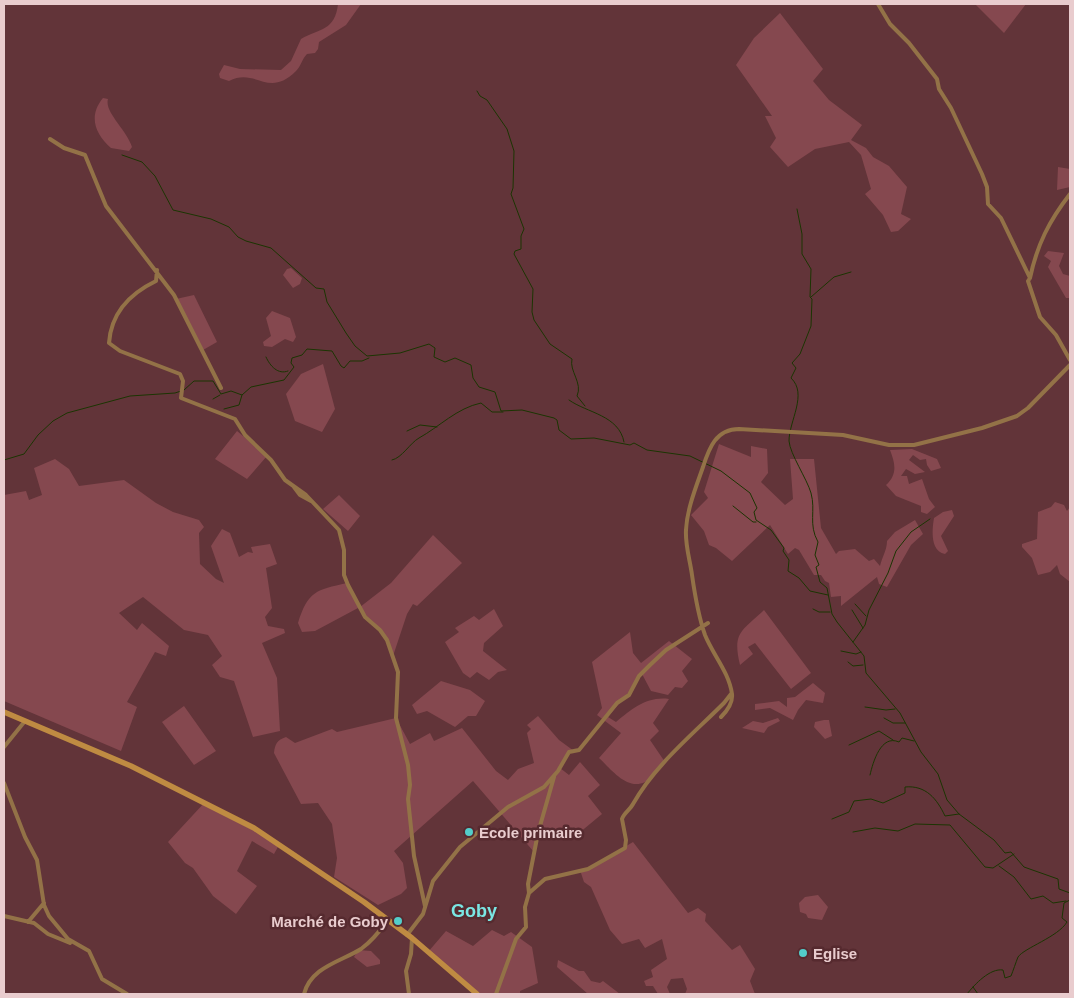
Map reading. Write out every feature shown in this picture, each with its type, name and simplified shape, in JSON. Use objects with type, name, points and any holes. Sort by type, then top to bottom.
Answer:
[{"type":"main road","points":[[4,712],[131,766],[254,828],[388,920],[477,994]]},
{"type":"street","points":[[878,4],[890,24],[909,43],[937,79],[939,89],[951,108],[982,174],[988,204],[1001,218],[1030,278]]},
{"type":"street","points":[[50,139],[64,148],[85,155],[98,190],[112,217],[174,295],[221,388]]},
{"type":"street","points":[[1070,194],[1049,224],[1035,251],[1028,281],[1040,317],[1056,335],[1070,360]]},
{"type":"street","points":[[156,270],[156,281],[138,290],[121,306],[110,329],[109,343],[120,351],[180,374],[183,381],[181,398],[235,419],[251,442],[271,460],[285,480],[313,502],[339,530],[344,550],[344,574],[347,583],[358,608],[387,640],[398,672],[396,718],[408,765],[410,785],[408,799],[414,856],[425,906]]},
{"type":"street","points":[[721,717],[730,704],[731,689],[703,628],[695,601],[686,531],[690,507],[707,454],[719,435],[731,429],[848,436],[889,445],[926,443],[982,428],[1017,416],[1028,408],[1070,365]]},
{"type":"street","points":[[530,893],[527,886],[550,788],[569,752],[579,750],[617,703],[629,695],[639,676],[666,650],[703,628],[708,623]]},
{"type":"street","points":[[496,994],[516,939],[525,929],[525,907],[530,893],[545,878],[588,869],[625,848],[626,837],[622,820],[644,784],[724,703],[730,695],[731,689]]},
{"type":"street","points":[[4,747],[25,721]]},
{"type":"street","points":[[409,994],[406,971],[411,954],[409,936],[422,914],[433,882],[460,847],[508,807],[544,787],[558,771]]},
{"type":"street","points":[[4,783],[25,837],[37,860],[44,903],[52,920],[74,944]]},
{"type":"street","points":[[28,922],[44,903]]},
{"type":"street","points":[[4,916],[38,925],[58,938],[89,951],[102,979],[127,994]]},
{"type":"street","points":[[304,994],[308,982],[317,973],[371,942],[388,920]]},
{"type":"shaded area","points":[[338,4],[361,4],[346,25],[319,42],[315,53],[307,54],[298,69],[286,79],[270,83],[247,77],[229,81],[220,78],[219,74],[224,65],[240,69],[281,70],[291,61],[301,39],[326,28],[330,24],[334,19]]},
{"type":"shaded area","points":[[975,4],[1026,4],[1004,33]]},
{"type":"shaded area","points":[[780,13],[823,69],[813,81],[829,100],[862,125],[851,140],[866,148],[873,157],[889,166],[907,187],[901,214],[911,219],[898,231],[891,232],[883,215],[865,194],[871,189],[861,155],[849,142],[815,149],[788,167],[770,147],[776,138],[765,116],[772,116],[736,65],[754,38]]},
{"type":"shaded area","points":[[103,98],[108,99],[109,110],[126,134],[132,147],[129,151],[111,148],[97,131],[95,124],[96,111]]},
{"type":"shaded area","points":[[1058,167],[1070,169],[1070,187],[1057,190]]},
{"type":"shaded area","points":[[1048,251],[1064,253],[1059,266],[1063,274],[1070,276],[1070,298],[1066,298],[1048,267],[1051,261],[1044,256]]},
{"type":"shaded area","points":[[291,268],[302,278],[300,284],[293,288],[283,275],[287,269]]},
{"type":"shaded area","points":[[194,295],[217,342],[203,350],[176,299]]},
{"type":"shaded area","points":[[272,311],[290,318],[296,337],[293,342],[285,339],[272,347],[264,346],[263,342],[271,336],[266,318]]},
{"type":"shaded area","points":[[323,364],[335,409],[322,432],[295,421],[286,394],[301,374]]},
{"type":"shaded area","points":[[237,431],[267,456],[247,479],[215,459]]},
{"type":"shaded area","points":[[719,444],[751,457],[751,446],[767,449],[768,473],[761,482],[785,505],[793,499],[790,459],[814,459],[821,528],[836,554],[839,551],[855,549],[869,561],[874,559],[880,566],[887,541],[895,532],[915,520],[923,534],[911,545],[887,587],[879,584],[877,577],[841,606],[841,596],[831,597],[829,583],[821,575],[814,575],[799,550],[795,548],[788,554],[770,525],[732,561],[716,548],[709,545],[704,531],[691,515],[708,498],[704,492]]},
{"type":"shaded area","points":[[912,449],[937,459],[941,468],[931,471],[926,459],[920,460],[913,455],[909,460],[925,472],[915,474],[906,469],[901,476],[907,476],[909,484],[922,479],[929,499],[935,507],[927,514],[921,512],[921,506],[896,496],[886,485],[894,473],[890,450]]},
{"type":"shaded area","points":[[55,459],[69,469],[79,486],[124,480],[156,503],[173,512],[199,520],[204,527],[199,533],[200,564],[216,579],[224,583],[211,546],[222,529],[230,533],[239,557],[248,552],[253,553],[251,547],[270,544],[277,564],[266,568],[272,608],[265,617],[268,626],[284,629],[285,633],[262,643],[277,678],[280,731],[253,737],[234,681],[220,677],[212,665],[222,656],[208,635],[184,630],[143,597],[119,613],[137,630],[142,623],[169,646],[166,656],[155,652],[127,702],[137,707],[121,751],[4,701],[4,495],[26,491],[29,500],[42,495],[34,468]]},
{"type":"shaded area","points":[[339,495],[360,516],[348,531],[323,509]]},
{"type":"shaded area","points":[[1055,502],[1064,505],[1067,511],[1070,507],[1070,582],[1060,574],[1057,565],[1050,572],[1038,575],[1032,558],[1022,547],[1022,544],[1037,539],[1038,512],[1051,507]]},
{"type":"shaded area","points":[[952,510],[954,516],[941,536],[948,551],[945,554],[940,552],[934,544],[934,518],[943,512]]},
{"type":"shaded area","points":[[433,535],[462,563],[417,606],[413,604],[407,614],[393,656],[387,640],[358,608],[315,631],[302,632],[298,623],[306,604],[315,594],[321,590],[347,583],[360,607],[391,583]]},
{"type":"shaded area","points":[[494,609],[503,626],[484,643],[483,651],[507,670],[498,672],[489,680],[477,672],[470,678],[463,673],[445,642],[459,632],[455,628],[474,616],[479,620]]},
{"type":"shaded area","points":[[764,610],[811,673],[791,689],[755,643],[748,647],[753,654],[740,665],[738,639],[745,628]]},
{"type":"shaded area","points":[[630,632],[633,653],[641,663],[669,641],[692,659],[682,671],[688,681],[682,688],[675,687],[668,695],[651,691],[642,674],[608,717],[616,722],[640,704],[654,700],[669,699],[653,723],[659,731],[650,740],[665,762],[650,778],[638,784],[632,784],[620,778],[599,758],[621,733],[597,715],[602,708],[592,662]]},
{"type":"shaded area","points":[[441,681],[470,690],[485,701],[476,716],[468,716],[455,727],[427,711],[417,714],[412,705]]},
{"type":"shaded area","points":[[813,683],[825,693],[823,703],[806,700],[793,720],[770,708],[755,710],[755,704],[779,701],[787,707],[787,698],[795,697]]},
{"type":"shaded area","points":[[184,706],[216,751],[194,765],[162,722]]},
{"type":"shaded area","points":[[538,716],[559,740],[574,751],[569,752],[560,768],[569,775],[580,762],[600,785],[588,796],[602,814],[573,838],[567,831],[539,827],[534,852],[473,781],[394,851],[403,863],[407,888],[401,894],[378,905],[334,877],[337,858],[332,824],[318,803],[301,804],[274,753],[277,743],[286,737],[295,743],[332,729],[337,732],[396,718],[410,744],[430,733],[434,741],[462,728],[496,771],[508,780],[518,769],[534,763],[527,733],[531,729],[527,725]]},
{"type":"shaded area","points":[[778,718],[780,721],[768,727],[764,733],[742,728],[753,721],[763,723]]},
{"type":"shaded area","points":[[829,720],[832,736],[825,739],[814,727],[815,722]]},
{"type":"shaded area","points":[[205,802],[279,845],[274,854],[252,841],[237,871],[257,886],[236,914],[213,896],[193,868],[185,863],[168,842]]},
{"type":"shaded area","points":[[633,842],[688,913],[698,908],[706,914],[705,921],[732,950],[740,945],[755,969],[750,981],[755,994],[685,994],[687,989],[683,978],[671,979],[667,987],[670,994],[658,994],[653,986],[646,986],[644,981],[653,977],[651,970],[667,959],[662,939],[645,948],[639,939],[622,944],[610,930],[591,887],[584,882],[580,870],[588,869]]},
{"type":"shaded area","points":[[818,895],[828,907],[822,920],[808,918],[806,914],[800,912],[799,903],[805,897]]},
{"type":"shaded area","points":[[492,930],[504,936],[511,932],[532,947],[538,983],[520,991],[520,994],[477,994],[428,952],[446,931],[473,946]]},
{"type":"shaded area","points":[[358,950],[371,951],[380,960],[380,964],[367,967],[354,957]]},
{"type":"shaded area","points":[[558,960],[579,971],[584,971],[591,981],[600,983],[603,981],[620,994],[588,994],[557,967]]},
{"type":"waterway","points":[[477,91],[480,96],[487,100],[507,129],[514,151],[513,188],[511,194],[524,229],[521,236],[521,249],[515,251],[514,254],[533,289],[532,312],[534,320],[550,344],[572,359],[572,368],[578,386],[577,396],[585,406]]},
{"type":"waterway","points":[[122,155],[142,162],[155,176],[173,210],[211,219],[229,227],[238,237],[246,241],[271,248],[316,288],[324,289],[327,302],[346,333],[355,346],[367,356],[400,353],[429,344],[435,348],[434,357],[445,362],[455,358],[471,365],[473,378],[479,387],[495,392],[501,411],[522,410],[554,418],[557,420],[559,430],[571,439],[594,438],[630,445],[634,443],[647,450],[690,456],[721,471],[750,493],[757,508],[754,512],[756,520],[771,530],[784,548],[783,551],[789,560],[788,571],[799,578],[810,591],[828,595]]},
{"type":"waterway","points":[[797,209],[802,234],[802,254],[811,269],[810,297],[812,299],[811,326],[800,354],[792,363],[796,368],[791,378],[796,384],[798,400],[789,441],[792,453],[811,493],[813,529],[818,542],[815,555],[819,565],[816,567],[820,582],[827,588],[832,614],[864,656],[866,673],[900,713],[921,752],[938,774],[947,800],[959,814],[994,840],[1005,853],[1011,852],[1024,867],[1058,879],[1059,889],[1070,893]]},
{"type":"waterway","points":[[811,297],[834,277],[851,272]]},
{"type":"waterway","points":[[4,460],[24,454],[38,435],[53,421],[67,413],[130,396],[175,393],[184,390],[194,381],[213,381],[221,394],[231,391],[242,395],[251,387],[284,380],[294,367],[291,363],[292,358],[302,355],[307,349],[332,351],[344,368],[350,361],[362,361],[369,358]]},
{"type":"waterway","points":[[266,357],[270,364],[278,371],[288,371]]},
{"type":"waterway","points":[[213,399],[220,395]]},
{"type":"waterway","points":[[224,409],[239,405],[242,395]]},
{"type":"waterway","points":[[569,400],[609,420],[621,433],[624,442]]},
{"type":"waterway","points":[[392,460],[396,459],[416,440],[472,405],[481,403],[492,412],[503,412]]},
{"type":"waterway","points":[[407,431],[420,425],[437,427]]},
{"type":"waterway","points":[[733,506],[753,522],[756,522]]},
{"type":"waterway","points":[[853,642],[865,625],[869,610],[888,573],[896,551],[911,532],[930,519]]},
{"type":"waterway","points":[[855,604],[866,616]]},
{"type":"waterway","points":[[813,609],[819,612],[830,612]]},
{"type":"waterway","points":[[852,610],[863,628]]},
{"type":"waterway","points":[[841,651],[856,654],[861,652]]},
{"type":"waterway","points":[[848,662],[853,666],[863,665]]},
{"type":"waterway","points":[[865,707],[886,710],[895,709]]},
{"type":"waterway","points":[[884,718],[893,723],[905,723]]},
{"type":"waterway","points":[[849,745],[879,731],[893,740]]},
{"type":"waterway","points":[[870,775],[873,763],[883,745],[887,742],[899,742],[902,738],[914,741]]},
{"type":"waterway","points":[[832,819],[849,812],[854,801],[871,799],[883,803],[905,793],[905,787],[919,788],[930,794],[945,816],[959,814]]},
{"type":"waterway","points":[[853,832],[875,828],[898,831],[915,824],[950,825],[985,867],[993,868],[1014,854]]},
{"type":"waterway","points":[[999,866],[1014,877],[1031,899],[1043,896],[1053,903],[1066,901]]},
{"type":"waterway","points":[[967,994],[978,981],[988,974],[1003,970],[1005,978],[1011,976],[1021,954],[1056,933],[1067,922],[1062,918],[1064,903],[1070,900]]},
{"type":"waterway","points":[[973,987],[978,994]]},
{"type":"place","name":"Ecole primaire","points":[[469,832]]},
{"type":"place","name":"Marché de Goby","points":[[398,921]]},
{"type":"place","name":"Eglise","points":[[803,953]]},
{"type":"district","name":"Goby","points":[[474,911]]}]
